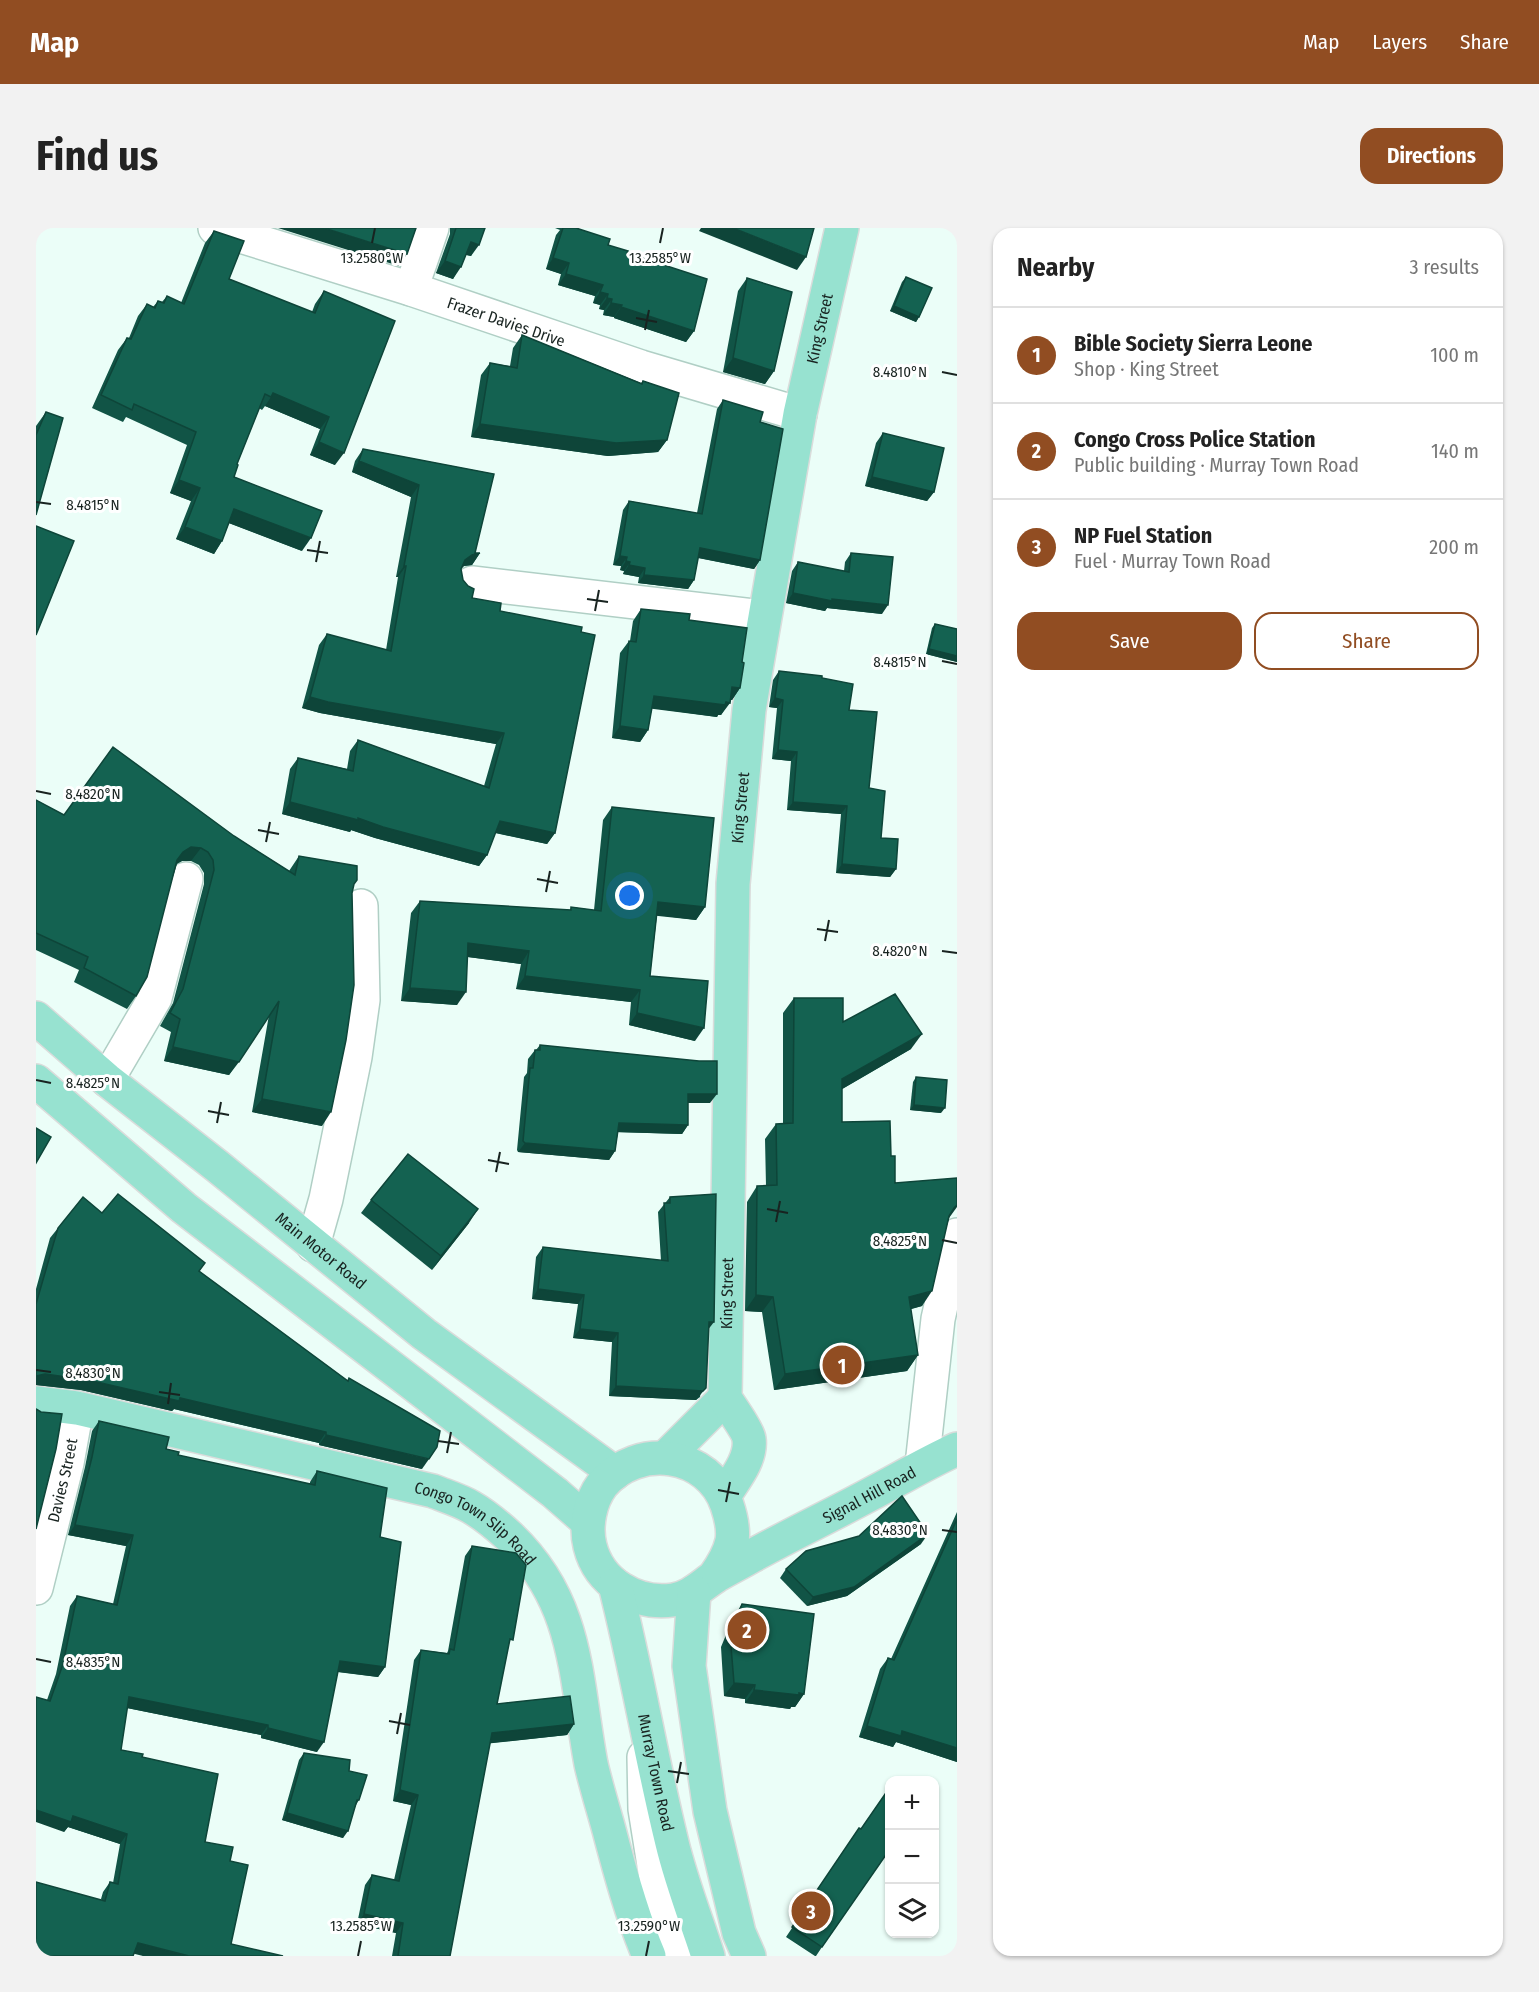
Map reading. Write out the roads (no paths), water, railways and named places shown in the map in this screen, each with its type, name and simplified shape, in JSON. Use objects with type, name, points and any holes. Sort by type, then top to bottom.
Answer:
[{"type":"main road","name":"King Street","points":[[725,1398],[733,884],[748,710],[800,414],[842,228]]},
{"type":"main road","name":"Main Motor Road","points":[[36,1018],[106,1080],[217,1166],[424,1334],[615,1473]]},
{"type":"main road","points":[[36,1081],[184,1208],[555,1493],[588,1522]]},
{"type":"main road","points":[[666,1457],[725,1398],[749,1438],[748,1451],[728,1507]]},
{"type":"main road","name":"Congo Town Slip Road","points":[[36,1403],[77,1408],[433,1491],[471,1507],[498,1526],[524,1551],[542,1576],[556,1600],[568,1630],[582,1699],[591,1765],[615,1853],[645,1946]]},
{"type":"main road","name":"Signal Hill Road","points":[[704,1585],[781,1540],[922,1465],[957,1449]]},
{"type":"main road","points":[[666,1457],[690,1463],[710,1476],[728,1507],[732,1539],[726,1560],[704,1585],[675,1600],[654,1601],[633,1596],[615,1585],[598,1568],[590,1545],[588,1522],[592,1503],[601,1486],[615,1473],[631,1463],[648,1458],[666,1457]]},
{"type":"main road","points":[[728,1507],[781,1540]]},
{"type":"main road","name":"Murray Town Road","points":[[615,1585],[673,1846],[708,1956]]},
{"type":"main road","points":[[704,1585],[689,1666],[710,1810],[739,1933],[749,1956]]},
{"type":"street","name":"Frazer Davies Drive","points":[[215,228],[411,289],[641,367],[800,414]]},
{"type":"street","points":[[411,289],[432,228]]},
{"type":"street","points":[[472,583],[764,617]]},
{"type":"street","points":[[106,1080],[155,998],[186,879]]},
{"type":"street","points":[[313,1245],[326,1199],[355,1058],[363,1000],[361,906]]},
{"type":"street","points":[[922,1465],[938,1319],[957,1235]]},
{"type":"street","name":"Davies Street","points":[[36,1588],[67,1463],[77,1408]]},
{"type":"street","points":[[644,1722],[645,1809],[663,1922],[676,1956]]},
{"type":"place","name":"Bible Society Sierra Leone","points":[[842,1365]]},
{"type":"place","name":"Congo Cross Police Station","points":[[747,1630]]},
{"type":"place","name":"NP Fuel Station","points":[[811,1911]]}]
